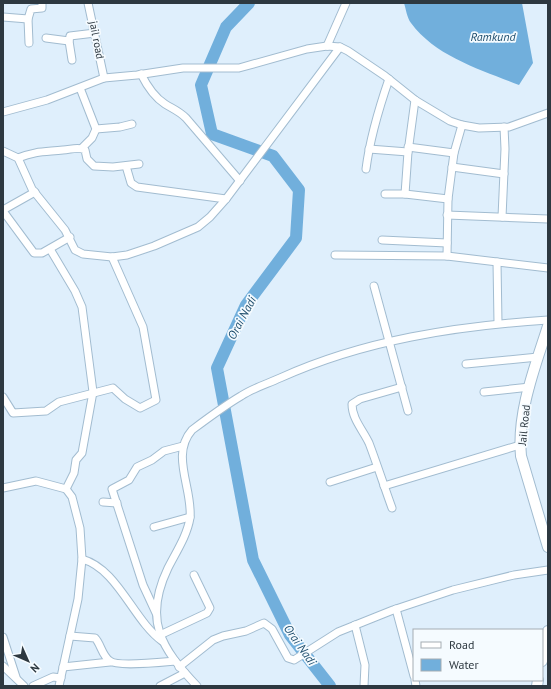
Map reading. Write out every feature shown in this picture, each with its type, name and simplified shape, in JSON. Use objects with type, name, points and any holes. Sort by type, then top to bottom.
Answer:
[{"type":"street","points":[[29,43],[28,19],[31,9],[42,8],[42,3]]},
{"type":"street","name":"jail road","points":[[88,3],[104,78]]},
{"type":"street","points":[[327,46],[346,3]]},
{"type":"street","points":[[3,16],[28,19]]},
{"type":"street","points":[[72,60],[69,41],[70,36],[95,33]]},
{"type":"street","points":[[46,38],[69,41]]},
{"type":"street","points":[[3,112],[31,106],[104,78],[190,68],[229,69],[327,46],[340,47],[389,79],[415,100],[450,121],[462,125],[479,128],[504,127],[526,121],[548,112]]},
{"type":"street","points":[[3,151],[18,158],[35,192],[70,237],[72,245],[79,253],[112,257],[127,255],[187,233],[210,217],[250,168],[340,47]]},
{"type":"street","points":[[141,74],[154,94],[161,101],[179,111],[240,180]]},
{"type":"street","points":[[366,169],[369,149],[380,106],[389,79]]},
{"type":"street","points":[[18,158],[44,150],[82,148],[92,138],[96,129],[80,88]]},
{"type":"street","points":[[405,194],[408,150],[415,100]]},
{"type":"street","points":[[96,129],[132,124]]},
{"type":"street","points":[[447,256],[448,199],[454,154],[462,125]]},
{"type":"street","points":[[502,217],[505,149],[504,127]]},
{"type":"street","points":[[82,148],[87,159],[94,166],[126,166],[139,164]]},
{"type":"street","points":[[369,149],[408,150],[454,154]]},
{"type":"street","points":[[126,166],[131,183],[137,187],[226,199]]},
{"type":"street","points":[[452,167],[504,174]]},
{"type":"street","points":[[35,192],[3,211],[34,253],[42,253],[70,237]]},
{"type":"street","points":[[385,194],[405,194],[448,199]]},
{"type":"street","points":[[447,215],[548,219]]},
{"type":"street","points":[[382,240],[447,243]]},
{"type":"street","points":[[50,249],[75,291],[82,307],[93,392],[82,452],[76,460],[74,473],[66,489]]},
{"type":"street","points":[[335,255],[447,256],[548,268]]},
{"type":"street","points":[[3,397],[13,413],[46,411],[59,402],[113,388],[125,399],[140,408],[156,400],[143,327],[112,257]]},
{"type":"street","points":[[497,262],[498,323]]},
{"type":"street","points":[[374,286],[408,411]]},
{"type":"street","points":[[156,614],[162,585],[187,530],[190,517],[184,472],[183,446],[185,437],[208,418],[242,395],[328,358],[388,342],[498,323],[548,320]]},
{"type":"street","name":"Jail Road","points":[[548,326],[525,404],[520,445],[521,456],[548,547]]},
{"type":"street","points":[[466,364],[538,357]]},
{"type":"street","points":[[392,508],[368,442],[357,423],[352,409],[352,404],[360,399],[402,387]]},
{"type":"street","points":[[484,392],[530,387]]},
{"type":"street","points":[[384,486],[520,445]]},
{"type":"street","points":[[183,446],[164,451],[152,460],[137,467],[129,480],[112,489],[143,585],[156,614],[161,638],[177,664],[197,686]]},
{"type":"street","points":[[330,482],[377,467]]},
{"type":"street","points":[[3,488],[36,481],[66,489],[72,497],[80,528],[82,559],[78,599],[60,686]]},
{"type":"street","points":[[103,502],[117,503]]},
{"type":"street","points":[[154,527],[190,517]]},
{"type":"street","points":[[82,559],[89,561],[104,572],[149,630],[161,638]]},
{"type":"street","points":[[63,667],[110,662],[177,664],[213,640],[223,636],[246,631],[264,623],[272,629],[288,658],[294,660],[338,632],[396,609],[453,590],[514,575],[548,570]]},
{"type":"street","points":[[161,638],[207,613],[209,610],[210,608],[194,575]]},
{"type":"street","points":[[396,609],[413,672]]},
{"type":"street","points":[[355,625],[365,661],[364,686]]},
{"type":"street","points":[[543,656],[548,630]]},
{"type":"street","points":[[70,636],[91,636],[95,638],[110,662]]},
{"type":"street","points":[[3,637],[16,677]]},
{"type":"street","points":[[3,666],[24,686]]},
{"type":"street","points":[[160,686],[170,684],[185,673]]},
{"type":"street","points":[[33,686],[53,678],[61,678]]},
{"type":"water","name":"Ramkund","points":[[404,3],[522,3],[533,63],[519,85],[475,68],[446,54],[421,35],[410,21]]},
{"type":"waterway","name":"Orai Nadi","points":[[249,3],[226,27],[201,85],[212,134],[273,156],[299,190],[296,238],[246,305],[217,368],[253,560],[290,635],[330,686]]}]
